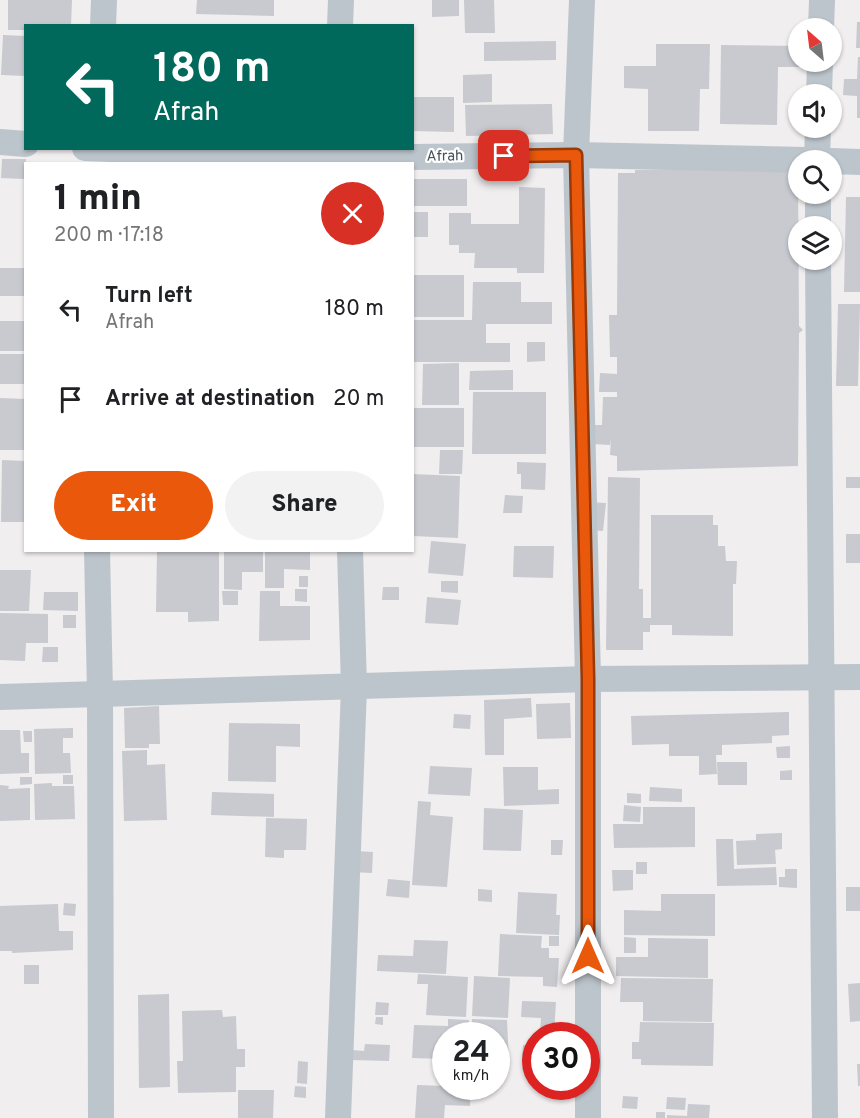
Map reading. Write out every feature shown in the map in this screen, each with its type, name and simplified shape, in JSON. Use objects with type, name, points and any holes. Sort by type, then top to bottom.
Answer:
[{"type":"street","points":[[103,24],[104,0]]},
{"type":"street","points":[[340,0],[340,24]]},
{"type":"street","points":[[582,0],[576,155],[588,679],[588,1118]]},
{"type":"street","points":[[821,18],[822,0]]},
{"type":"street","points":[[0,142],[24,144]]},
{"type":"street","name":"Afrah","points":[[96,153],[338,157],[576,155],[788,160]]},
{"type":"street","points":[[842,161],[860,162]]},
{"type":"street","points":[[818,270],[825,1118]]},
{"type":"street","points":[[97,552],[100,693],[101,1118]]},
{"type":"street","points":[[338,1118],[354,687],[350,552]]},
{"type":"street","points":[[0,697],[588,679],[860,677]]},
{"type":"building","points":[[8,0],[72,0],[71,24],[24,24],[24,30],[8,30]]},
{"type":"building","points":[[197,0],[274,0],[274,16],[196,14]]},
{"type":"building","points":[[432,0],[459,0],[459,16],[432,17]]},
{"type":"building","points":[[464,0],[494,0],[495,33],[465,33]]},
{"type":"building","points":[[857,22],[860,22],[860,48],[856,48]]},
{"type":"building","points":[[3,35],[24,36],[24,76],[1,75]]},
{"type":"building","points":[[556,41],[556,60],[484,61],[484,42]]},
{"type":"building","points":[[656,44],[710,44],[709,89],[700,89],[699,131],[648,131],[648,89],[624,88],[624,66],[656,66]]},
{"type":"building","points":[[721,45],[788,46],[788,67],[778,67],[777,125],[720,124]]},
{"type":"building","points":[[858,57],[860,57],[860,118],[857,118],[857,96],[843,95],[844,79],[857,79]]},
{"type":"building","points":[[492,74],[492,102],[463,103],[463,75]]},
{"type":"building","points":[[414,97],[454,97],[454,132],[414,131]]},
{"type":"building","points":[[552,104],[553,134],[466,136],[465,105]]},
{"type":"building","points":[[2,159],[26,159],[24,179],[1,178]]},
{"type":"building","points":[[788,168],[788,204],[798,204],[798,216],[788,216],[788,270],[799,270],[799,326],[803,330],[799,333],[798,466],[617,471],[617,456],[610,455],[611,438],[610,445],[594,444],[594,425],[602,425],[603,397],[617,397],[617,392],[599,392],[600,373],[617,374],[617,357],[610,357],[609,315],[617,315],[618,173],[635,173],[635,170]]},
{"type":"building","points":[[414,179],[467,179],[467,206],[414,206]]},
{"type":"building","points":[[519,187],[545,188],[544,273],[517,273],[517,268],[474,268],[475,253],[459,253],[459,245],[449,245],[449,213],[471,213],[471,224],[519,224]]},
{"type":"building","points":[[846,197],[860,197],[860,292],[844,292]]},
{"type":"building","points":[[414,212],[428,212],[428,237],[414,237]]},
{"type":"building","points":[[0,268],[24,268],[24,296],[0,296]]},
{"type":"building","points":[[414,275],[464,275],[464,317],[414,317]]},
{"type":"building","points":[[473,282],[521,282],[521,302],[552,302],[552,324],[486,324],[486,343],[510,343],[510,362],[414,362],[414,320],[472,320]]},
{"type":"building","points":[[838,304],[860,304],[858,386],[836,386]]},
{"type":"building","points":[[0,321],[24,321],[24,351],[0,351]]},
{"type":"building","points":[[527,342],[545,342],[545,361],[527,362]]},
{"type":"building","points":[[0,354],[24,354],[24,384],[0,384]]},
{"type":"building","points":[[459,363],[459,405],[422,405],[423,364]]},
{"type":"building","points":[[513,370],[513,390],[469,390],[470,371]]},
{"type":"building","points":[[473,392],[546,392],[546,454],[472,454]]},
{"type":"building","points":[[0,398],[24,399],[24,450],[0,450]]},
{"type":"building","points":[[414,408],[464,408],[464,447],[414,447]]},
{"type":"building","points":[[440,450],[463,450],[462,474],[439,474]]},
{"type":"building","points":[[2,460],[24,461],[24,522],[1,522]]},
{"type":"building","points":[[517,462],[546,463],[545,490],[521,489],[521,474],[517,474]]},
{"type":"building","points":[[414,474],[460,476],[458,538],[414,536]]},
{"type":"building","points":[[608,477],[640,478],[639,589],[643,589],[643,618],[651,618],[651,515],[713,515],[713,525],[718,525],[718,546],[725,546],[726,561],[737,561],[736,584],[733,584],[733,636],[672,635],[672,625],[650,625],[650,632],[643,632],[643,650],[606,650]]},
{"type":"building","points":[[846,477],[860,477],[860,488],[846,488]]},
{"type":"building","points":[[505,495],[523,496],[522,513],[503,513]]},
{"type":"building","points":[[587,502],[606,503],[603,531],[584,530]]},
{"type":"building","points":[[846,534],[860,534],[860,563],[846,563]]},
{"type":"building","points":[[431,541],[466,544],[463,576],[428,573]]},
{"type":"building","points":[[514,546],[554,546],[553,578],[513,577]]},
{"type":"building","points":[[157,552],[219,552],[219,621],[188,622],[188,612],[156,612]]},
{"type":"building","points":[[224,552],[263,552],[263,572],[242,572],[242,590],[224,589]]},
{"type":"building","points":[[265,552],[310,552],[310,570],[284,569],[284,588],[265,588]]},
{"type":"building","points":[[0,570],[31,570],[29,611],[0,611]]},
{"type":"building","points":[[299,576],[308,576],[308,587],[299,587]]},
{"type":"building","points":[[441,581],[458,581],[458,593],[441,592]]},
{"type":"building","points":[[383,587],[399,587],[399,600],[382,600]]},
{"type":"building","points":[[295,589],[307,589],[307,602],[295,601]]},
{"type":"building","points":[[222,591],[238,591],[238,605],[223,605]]},
{"type":"building","points":[[260,591],[280,591],[280,606],[310,606],[310,640],[259,641]]},
{"type":"building","points":[[44,592],[78,592],[78,611],[43,610]]},
{"type":"building","points":[[427,597],[461,600],[458,625],[425,623]]},
{"type":"building","points":[[0,613],[48,614],[48,643],[26,643],[25,661],[0,660]]},
{"type":"building","points":[[63,615],[76,615],[76,628],[63,628]]},
{"type":"building","points":[[43,647],[58,647],[58,662],[42,662]]},
{"type":"building","points":[[531,698],[532,717],[504,719],[504,755],[485,755],[484,700]]},
{"type":"building","points":[[570,703],[571,738],[537,739],[536,704]]},
{"type":"building","points":[[159,706],[160,744],[149,744],[149,748],[125,748],[124,708]]},
{"type":"building","points":[[789,712],[789,735],[772,736],[772,743],[722,745],[722,755],[716,755],[717,774],[699,775],[699,756],[669,756],[669,744],[632,745],[631,716]]},
{"type":"building","points":[[454,714],[471,715],[470,729],[453,728]]},
{"type":"building","points":[[229,723],[300,724],[300,747],[276,746],[276,782],[228,781]]},
{"type":"building","points":[[73,728],[73,738],[63,738],[63,753],[70,753],[71,773],[35,774],[34,729]]},
{"type":"building","points":[[0,730],[20,730],[21,753],[29,753],[29,773],[0,774]]},
{"type":"building","points":[[23,731],[32,731],[32,742],[24,742]]},
{"type":"building","points":[[790,746],[790,758],[777,758],[776,747]]},
{"type":"building","points":[[147,750],[147,765],[165,764],[167,820],[124,821],[122,751]]},
{"type":"building","points":[[717,762],[747,762],[747,785],[718,785]]},
{"type":"building","points":[[430,766],[472,768],[470,796],[428,794]]},
{"type":"building","points":[[503,767],[538,767],[538,790],[559,789],[559,804],[504,806]]},
{"type":"building","points":[[792,770],[792,780],[780,780],[780,771]]},
{"type":"building","points":[[63,775],[73,775],[73,784],[63,784]]},
{"type":"building","points":[[20,777],[32,777],[32,784],[20,785]]},
{"type":"building","points":[[52,783],[52,786],[74,786],[75,819],[35,820],[34,784]]},
{"type":"building","points":[[0,785],[9,786],[8,789],[30,788],[30,820],[0,821]]},
{"type":"building","points":[[650,787],[682,789],[682,802],[649,801]]},
{"type":"building","points":[[212,792],[274,794],[274,817],[211,815]]},
{"type":"building","points":[[627,793],[641,794],[641,803],[627,803]]},
{"type":"building","points":[[418,801],[431,802],[430,815],[453,817],[447,887],[412,885]]},
{"type":"building","points":[[624,805],[641,807],[640,822],[623,821]]},
{"type":"building","points":[[643,807],[695,807],[695,847],[614,848],[613,824],[643,824]]},
{"type":"building","points":[[484,808],[523,810],[521,851],[483,850]]},
{"type":"building","points":[[266,818],[307,819],[306,850],[284,850],[284,858],[265,857]]},
{"type":"building","points":[[782,833],[782,849],[775,850],[776,864],[737,865],[736,841],[756,840],[756,834]]},
{"type":"building","points":[[716,839],[733,839],[734,869],[776,867],[777,885],[717,886]]},
{"type":"building","points":[[551,840],[563,840],[562,855],[551,855]]},
{"type":"building","points":[[354,851],[373,852],[372,873],[352,872]]},
{"type":"building","points":[[636,862],[647,862],[647,874],[636,874]]},
{"type":"building","points":[[785,869],[797,869],[797,888],[779,887],[779,877],[785,877]]},
{"type":"building","points":[[612,870],[633,870],[633,890],[613,891]]},
{"type":"building","points":[[388,879],[410,881],[409,898],[386,896]]},
{"type":"building","points":[[846,887],[860,887],[860,911],[846,911]]},
{"type":"building","points":[[478,889],[492,890],[492,902],[478,901]]},
{"type":"building","points":[[518,892],[557,894],[556,915],[560,915],[559,935],[516,933]]},
{"type":"building","points":[[661,894],[715,894],[715,936],[624,935],[624,910],[661,911]]},
{"type":"building","points":[[64,903],[76,904],[75,916],[63,915]]},
{"type":"building","points":[[58,904],[59,931],[73,931],[73,950],[12,953],[12,951],[0,951],[0,906]]},
{"type":"building","points":[[500,934],[542,936],[541,948],[549,948],[549,958],[559,958],[557,987],[543,986],[543,977],[498,976]]},
{"type":"building","points":[[549,936],[559,936],[559,946],[549,946]]},
{"type":"building","points":[[624,937],[636,938],[636,953],[624,953]]},
{"type":"building","points":[[648,938],[708,939],[708,978],[616,976],[616,957],[648,957]]},
{"type":"building","points":[[414,940],[448,941],[446,974],[377,971],[378,955],[413,956]]},
{"type":"building","points":[[24,965],[39,965],[39,984],[24,984]]},
{"type":"building","points":[[418,974],[468,977],[466,1017],[426,1015],[428,984],[417,984]]},
{"type":"building","points":[[474,976],[510,978],[508,1018],[472,1016]]},
{"type":"building","points":[[621,978],[713,979],[712,1022],[643,1021],[643,1002],[620,1002]]},
{"type":"building","points":[[860,983],[860,1021],[850,1022],[848,984]]},
{"type":"building","points":[[169,994],[170,1087],[139,1088],[138,995]]},
{"type":"building","points":[[522,1001],[556,1002],[555,1022],[541,1022],[541,1018],[521,1017]]},
{"type":"building","points":[[376,1002],[389,1003],[388,1015],[375,1015]]},
{"type":"building","points":[[222,1010],[223,1017],[236,1016],[237,1049],[245,1049],[245,1067],[236,1067],[236,1092],[178,1093],[177,1061],[183,1061],[182,1011]]},
{"type":"building","points":[[376,1017],[383,1017],[383,1025],[375,1024]]},
{"type":"building","points":[[448,1019],[469,1020],[469,1022],[448,1022]]},
{"type":"building","points":[[472,1019],[507,1020],[507,1022],[472,1022]]},
{"type":"building","points":[[640,1022],[714,1023],[713,1066],[641,1065],[641,1059],[632,1059],[632,1042],[639,1042]]},
{"type":"building","points":[[414,1025],[432,1026],[432,1059],[412,1058]]},
{"type":"building","points":[[365,1044],[390,1045],[389,1061],[352,1060],[352,1050],[364,1051]]},
{"type":"building","points":[[298,1061],[308,1062],[307,1084],[297,1083]]},
{"type":"building","points":[[857,1064],[860,1064],[860,1086],[858,1086]]},
{"type":"building","points":[[417,1085],[432,1086],[432,1100],[470,1100],[470,1106],[445,1105],[444,1118],[415,1118]]},
{"type":"building","points":[[295,1086],[306,1087],[306,1098],[294,1097]]},
{"type":"building","points":[[238,1090],[274,1090],[273,1118],[238,1118]]},
{"type":"building","points":[[623,1096],[638,1097],[637,1109],[622,1108]]},
{"type":"building","points":[[667,1097],[686,1098],[685,1110],[666,1109]]},
{"type":"building","points":[[688,1104],[710,1105],[709,1118],[667,1118],[667,1115],[687,1116]]},
{"type":"building","points":[[656,1112],[665,1112],[665,1118],[656,1118]]},
{"type":"route","points":[[504,156],[576,155],[588,679],[588,956]]}]
